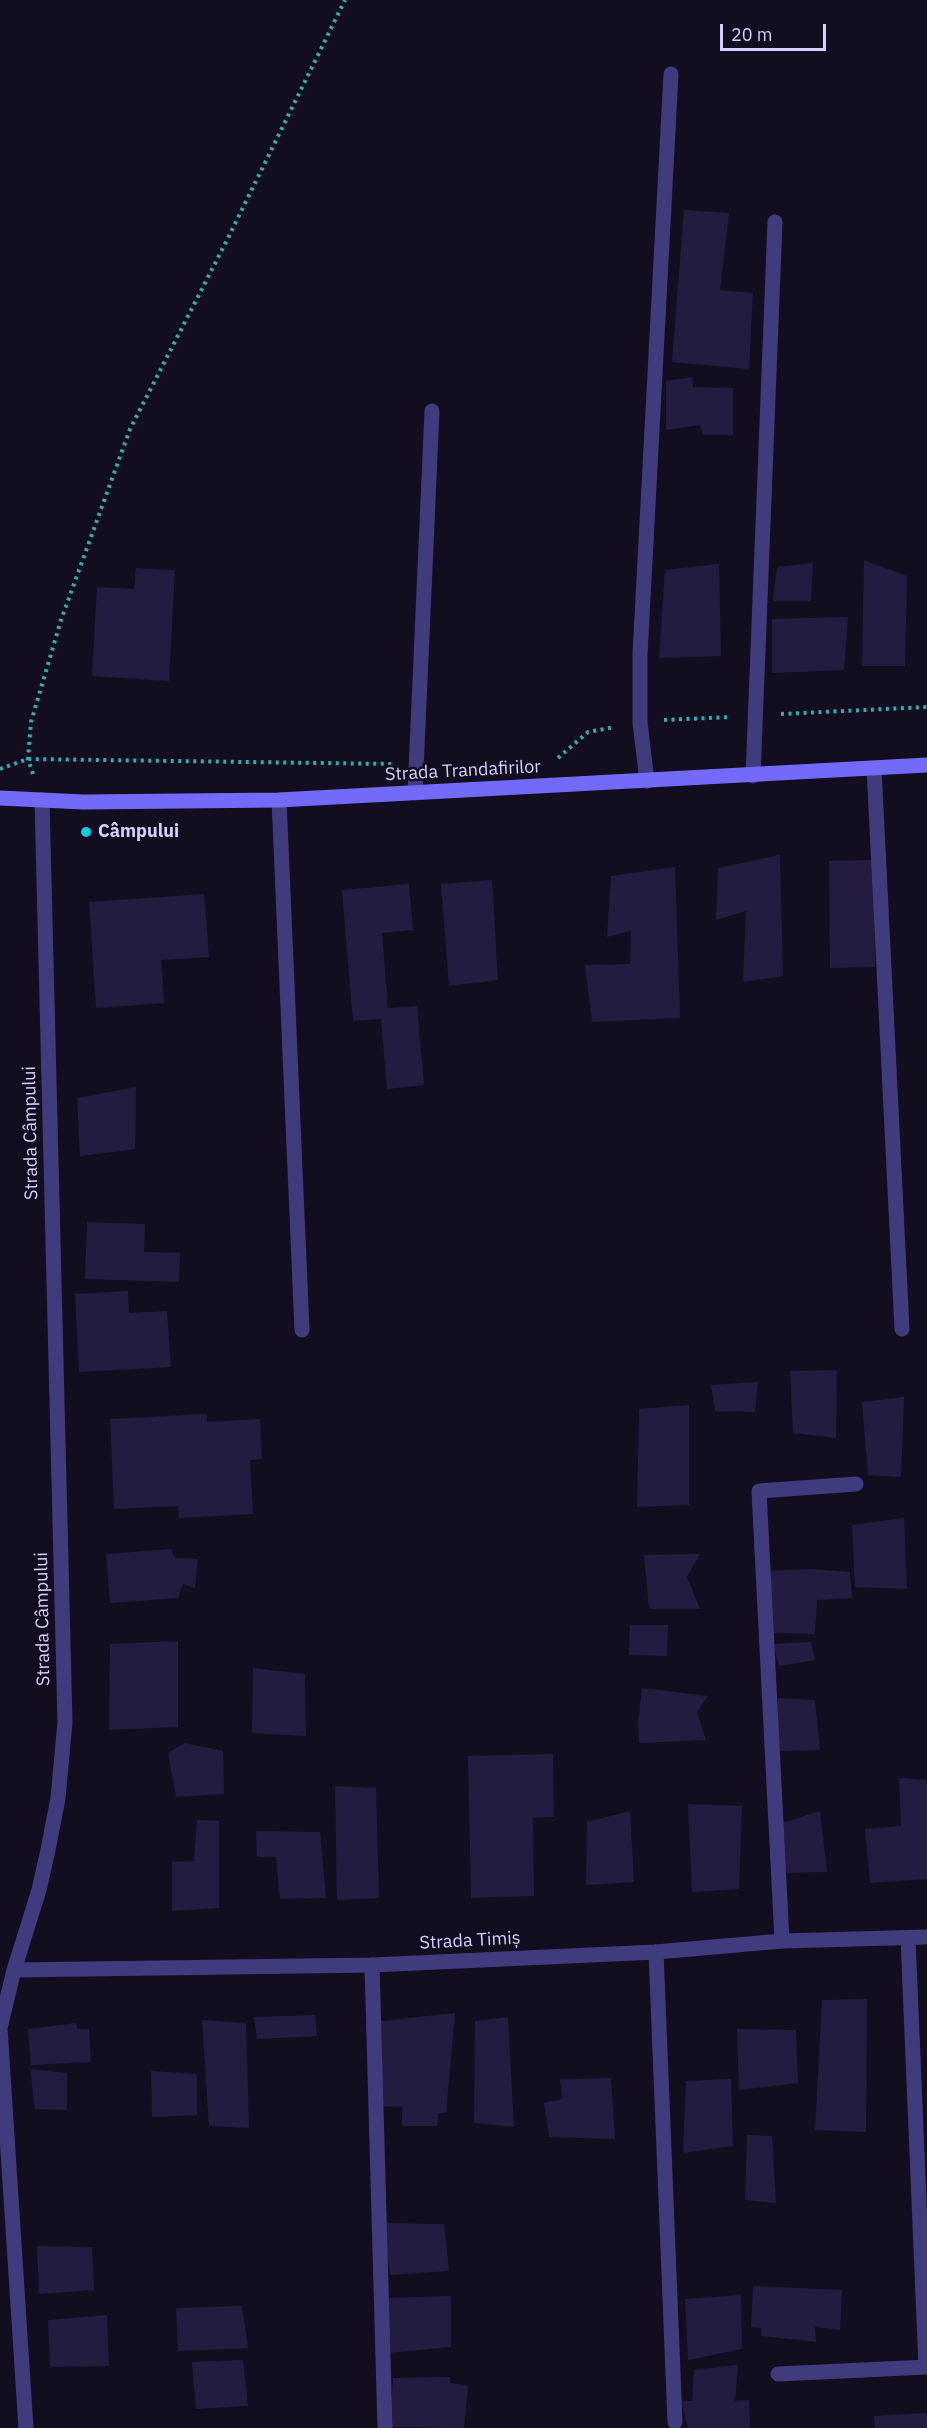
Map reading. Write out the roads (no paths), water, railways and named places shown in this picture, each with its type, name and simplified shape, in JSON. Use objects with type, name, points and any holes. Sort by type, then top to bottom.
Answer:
[{"type":"main road","name":"Strada Trandafirilor","points":[[0,798],[279,800],[927,765]]},
{"type":"street","points":[[647,781],[640,722],[640,654],[671,74]]},
{"type":"street","points":[[753,776],[775,222]]},
{"type":"street","points":[[415,793],[432,411]]},
{"type":"street","points":[[874,768],[902,1329]]},
{"type":"street","name":"Strada Câmpului","points":[[26,2428],[0,2028],[48,1850],[58,1798],[65,1722],[42,800]]},
{"type":"street","points":[[279,800],[302,1330]]},
{"type":"street","points":[[782,1941],[759,1491],[856,1484]]},
{"type":"street","name":"Strada Timiș","points":[[14,1970],[372,1965],[656,1952],[782,1941],[927,1937]]},
{"type":"street","points":[[777,2374],[926,2367],[908,1938]]},
{"type":"street","points":[[656,1952],[675,2422]]},
{"type":"street","points":[[372,1965],[385,2428]]},
{"type":"place","name":"Câmpului","points":[[86,832]]}]
